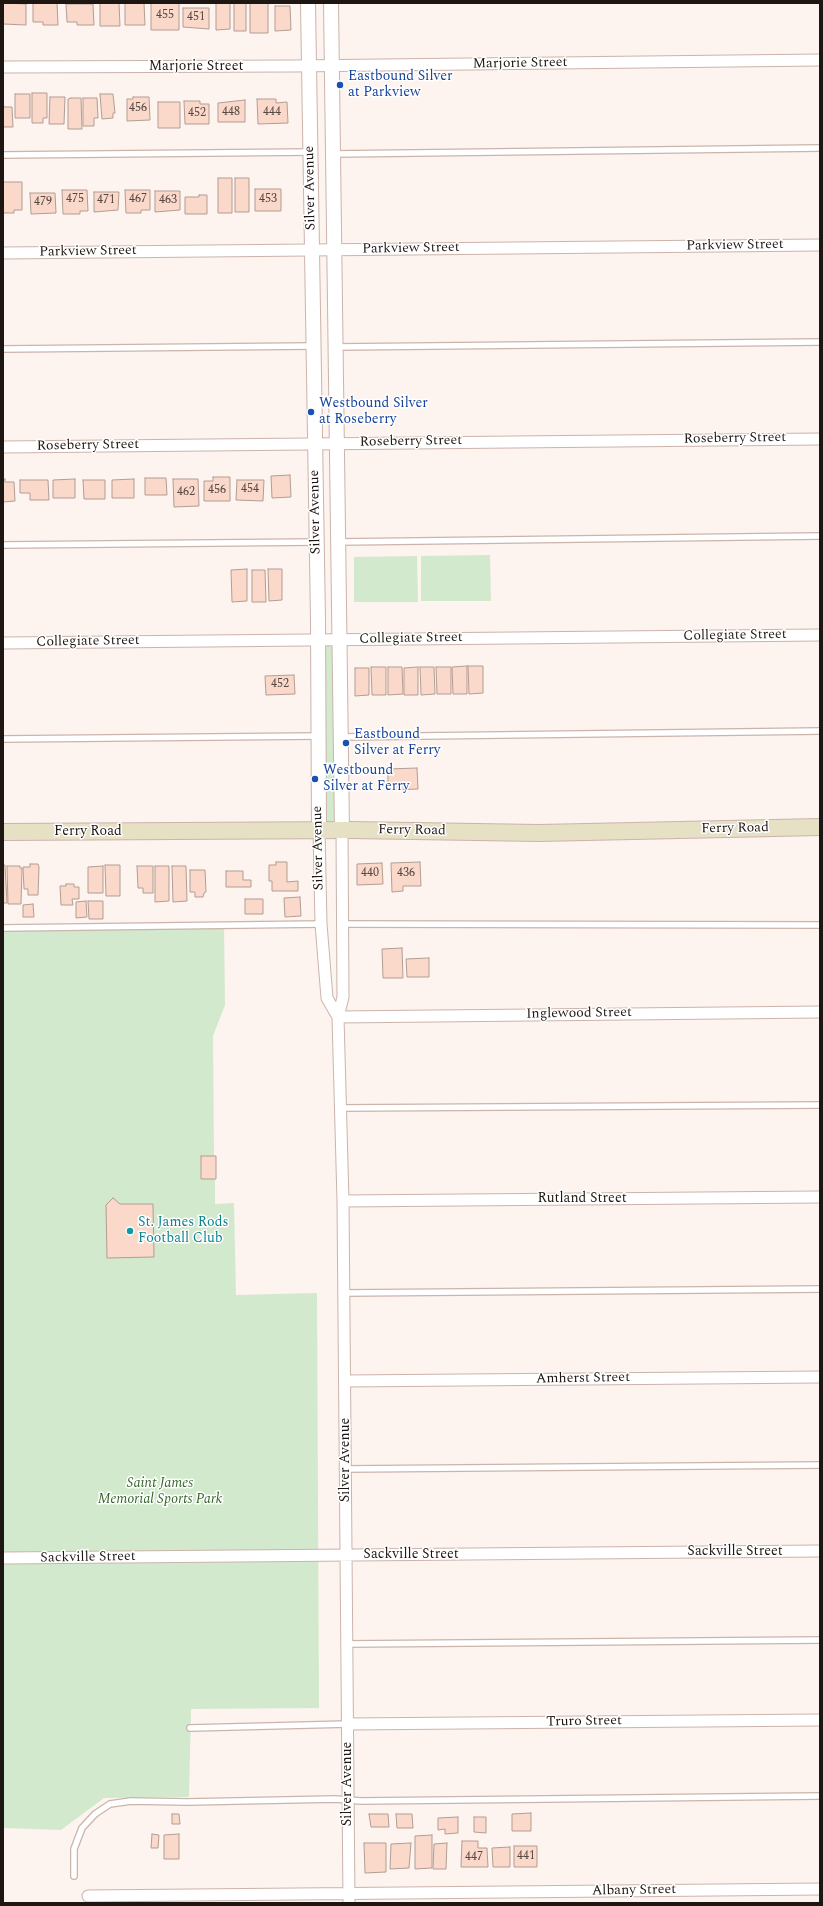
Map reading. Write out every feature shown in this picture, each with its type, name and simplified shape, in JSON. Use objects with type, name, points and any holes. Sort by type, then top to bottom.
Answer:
[{"type":"main road","name":"Ferry Road","points":[[3,832],[319,830],[539,833],[820,827]]},
{"type":"street","name":"Silver Avenue","points":[[308,3],[317,542],[321,924],[327,998],[338,1017]]},
{"type":"street","name":"Silver Avenue","points":[[331,3],[342,831],[343,997],[338,1017],[342,1108],[349,1898]]},
{"type":"street","name":"Marjorie Street","points":[[3,67],[332,66],[820,60]]},
{"type":"street","name":"Parkview Street","points":[[3,253],[820,245]]},
{"type":"street","name":"Roseberry Street","points":[[3,447],[820,438]]},
{"type":"street","name":"Collegiate Street","points":[[3,643],[820,635]]},
{"type":"street","name":"Inglewood Street","points":[[338,1017],[820,1012]]},
{"type":"street","name":"Rutland Street","points":[[343,1201],[820,1197]]},
{"type":"street","name":"Amherst Street","points":[[345,1381],[820,1377]]},
{"type":"street","name":"Sackville Street","points":[[3,1558],[820,1551]]},
{"type":"street","name":"Truro Street","points":[[348,1724],[820,1720]]},
{"type":"street","name":"Albany Street","points":[[88,1896],[349,1898],[820,1889]]},
{"type":"lane","points":[[333,154],[820,148]]},
{"type":"lane","points":[[3,154],[311,152]]},
{"type":"lane","points":[[336,347],[820,342]]},
{"type":"lane","points":[[3,349],[314,346]]},
{"type":"lane","points":[[338,542],[820,536]]},
{"type":"lane","points":[[3,545],[317,542]]},
{"type":"lane","points":[[341,737],[820,731]]},
{"type":"lane","points":[[3,739],[318,736]]},
{"type":"lane","points":[[3,928],[321,924]]},
{"type":"lane","points":[[342,924],[820,925]]},
{"type":"lane","points":[[342,1108],[820,1105]]},
{"type":"lane","points":[[344,1293],[820,1289]]},
{"type":"lane","points":[[345,1469],[820,1465]]},
{"type":"lane","points":[[347,1644],[820,1640]]},
{"type":"lane","points":[[190,1728],[348,1724]]},
{"type":"lane","points":[[74,1876],[74,1849],[80,1832],[88,1820],[110,1804],[131,1801],[361,1801],[820,1796]]},
{"type":"green space","points":[[490,555],[491,601],[421,601],[421,556]]},
{"type":"green space","points":[[417,556],[418,602],[354,602],[354,557]]},
{"type":"green space","points":[[318,640],[340,640],[342,831],[319,830]]},
{"type":"green space","name":"Saint James Memorial Sports Park","points":[[224,926],[225,1005],[213,1036],[214,1156],[216,1156],[215,1204],[234,1203],[236,1295],[317,1293],[319,1708],[191,1709],[189,1797],[104,1798],[61,1830],[3,1828],[3,928]]},
{"type":"building","points":[[3,3],[26,4],[26,25],[3,24]]},
{"type":"building","points":[[33,3],[57,3],[58,25],[43,25],[43,22],[33,22]]},
{"type":"building","points":[[100,3],[119,3],[120,26],[100,26]]},
{"type":"building","points":[[125,3],[144,3],[145,25],[125,25]]},
{"type":"building","points":[[151,3],[179,3],[179,30],[151,30]]},
{"type":"building","points":[[216,3],[230,3],[230,29],[216,30]]},
{"type":"building","points":[[234,3],[246,3],[246,31],[234,31]]},
{"type":"building","points":[[250,3],[268,3],[268,33],[250,33]]},
{"type":"building","points":[[66,4],[93,4],[94,25],[77,25],[77,22],[67,22]]},
{"type":"building","points":[[275,6],[290,6],[291,30],[275,31]]},
{"type":"building","points":[[183,8],[209,8],[209,29],[183,27]]},
{"type":"building","points":[[32,93],[47,93],[47,118],[43,118],[43,123],[32,123]]},
{"type":"building","points":[[15,94],[30,94],[30,118],[15,118]]},
{"type":"building","points":[[100,94],[113,94],[115,113],[113,113],[113,118],[102,119]]},
{"type":"building","points":[[50,97],[65,97],[64,124],[49,124]]},
{"type":"building","points":[[133,97],[149,97],[150,120],[127,121],[127,99],[133,99]]},
{"type":"building","points":[[81,98],[82,129],[68,129],[68,99]]},
{"type":"building","points":[[83,98],[97,98],[98,118],[94,118],[94,126],[83,126]]},
{"type":"building","points":[[257,99],[276,99],[276,103],[287,102],[288,123],[258,124]]},
{"type":"building","points":[[245,100],[245,122],[218,122],[218,103]]},
{"type":"building","points":[[184,101],[200,101],[200,104],[209,104],[209,124],[185,124]]},
{"type":"building","points":[[158,102],[180,102],[180,128],[158,128]]},
{"type":"building","points":[[3,103],[4,107],[12,107],[13,127],[3,127]]},
{"type":"building","points":[[218,178],[232,178],[232,213],[218,213]]},
{"type":"building","points":[[235,178],[249,178],[249,212],[235,212]]},
{"type":"building","points":[[3,182],[22,182],[22,210],[14,210],[14,213],[3,213]]},
{"type":"building","points":[[255,189],[281,189],[281,211],[255,211]]},
{"type":"building","points":[[62,190],[87,190],[88,211],[80,211],[80,214],[63,214]]},
{"type":"building","points":[[125,190],[150,190],[150,210],[141,210],[141,213],[126,213]]},
{"type":"building","points":[[155,191],[180,191],[180,210],[155,212]]},
{"type":"building","points":[[94,192],[119,192],[118,210],[94,212]]},
{"type":"building","points":[[30,193],[55,193],[56,213],[31,214]]},
{"type":"building","points":[[199,195],[207,195],[207,214],[185,214],[185,197],[199,197]]},
{"type":"building","points":[[290,475],[291,497],[272,498],[271,476]]},
{"type":"building","points":[[213,477],[230,477],[230,501],[204,501],[204,481],[213,481]]},
{"type":"building","points":[[145,478],[166,478],[167,495],[145,495]]},
{"type":"building","points":[[5,479],[5,482],[14,482],[15,501],[3,502],[3,480]]},
{"type":"building","points":[[75,479],[75,498],[53,498],[53,480]]},
{"type":"building","points":[[134,479],[134,498],[112,498],[112,480]]},
{"type":"building","points":[[173,479],[198,479],[199,506],[174,507]]},
{"type":"building","points":[[20,480],[48,480],[49,500],[30,500],[30,493],[20,493]]},
{"type":"building","points":[[83,480],[105,480],[105,499],[84,499]]},
{"type":"building","points":[[237,480],[264,480],[263,501],[236,500]]},
{"type":"building","points":[[247,569],[247,601],[232,602],[231,570]]},
{"type":"building","points":[[268,569],[282,569],[282,600],[269,601]]},
{"type":"building","points":[[252,570],[265,570],[266,602],[252,602]]},
{"type":"building","points":[[467,666],[467,694],[453,694],[452,667]]},
{"type":"building","points":[[468,666],[483,666],[483,693],[469,694]]},
{"type":"building","points":[[371,667],[386,667],[386,695],[372,695]]},
{"type":"building","points":[[388,667],[402,667],[403,694],[388,695]]},
{"type":"building","points":[[418,667],[418,695],[404,695],[404,668]]},
{"type":"building","points":[[420,667],[434,667],[435,694],[421,695]]},
{"type":"building","points":[[436,667],[451,667],[451,694],[437,694]]},
{"type":"building","points":[[355,668],[369,668],[369,695],[355,696]]},
{"type":"building","points":[[294,675],[295,694],[266,695],[265,676]]},
{"type":"building","points":[[417,768],[418,789],[388,790],[388,769]]},
{"type":"building","points":[[276,862],[287,862],[287,882],[298,881],[298,891],[272,891],[272,881],[269,881],[269,865],[276,865]]},
{"type":"building","points":[[420,862],[421,886],[403,886],[403,891],[392,892],[391,863]]},
{"type":"building","points":[[382,863],[383,884],[357,885],[357,864]]},
{"type":"building","points":[[30,864],[38,864],[39,867],[38,895],[28,895],[28,889],[24,889],[23,867],[30,867]]},
{"type":"building","points":[[3,865],[5,865],[7,903],[3,903]]},
{"type":"building","points":[[105,865],[120,865],[120,896],[106,896]]},
{"type":"building","points":[[7,866],[20,866],[20,868],[22,868],[21,904],[8,904]]},
{"type":"building","points":[[103,866],[103,893],[88,893],[88,867]]},
{"type":"building","points":[[137,866],[153,866],[153,893],[143,893],[143,888],[138,888]]},
{"type":"building","points":[[155,866],[169,866],[169,901],[155,902]]},
{"type":"building","points":[[172,866],[186,866],[187,901],[173,902]]},
{"type":"building","points":[[190,870],[205,870],[206,892],[204,893],[203,897],[195,897],[195,892],[190,892]]},
{"type":"building","points":[[226,871],[243,871],[243,880],[251,880],[251,887],[226,887]]},
{"type":"building","points":[[66,884],[74,884],[74,887],[79,887],[79,899],[72,899],[73,905],[61,905],[60,886],[66,886]]},
{"type":"building","points":[[300,897],[301,916],[285,917],[284,898]]},
{"type":"building","points":[[245,899],[263,899],[263,914],[245,914]]},
{"type":"building","points":[[86,901],[87,917],[76,918],[76,902]]},
{"type":"building","points":[[88,901],[103,901],[103,919],[89,919]]},
{"type":"building","points":[[33,904],[34,917],[23,917],[23,905]]},
{"type":"building","points":[[402,948],[403,978],[383,978],[382,949]]},
{"type":"building","points":[[429,958],[429,977],[407,977],[406,959]]},
{"type":"building","points":[[201,1156],[216,1156],[216,1179],[201,1179]]},
{"type":"building","name":"St. James Rods Football Club","points":[[113,1198],[120,1204],[153,1204],[154,1257],[107,1258],[106,1205]]},
{"type":"building","points":[[531,1813],[531,1831],[512,1831],[512,1814]]},
{"type":"building","points":[[172,1814],[179,1814],[180,1824],[172,1824]]},
{"type":"building","points":[[369,1814],[388,1814],[389,1827],[371,1827]]},
{"type":"building","points":[[396,1814],[412,1814],[413,1828],[397,1828]]},
{"type":"building","points":[[458,1817],[458,1833],[445,1834],[445,1829],[438,1830],[438,1818]]},
{"type":"building","points":[[474,1817],[486,1817],[486,1833],[474,1832]]},
{"type":"building","points":[[152,1834],[159,1835],[158,1848],[151,1848]]},
{"type":"building","points":[[179,1834],[179,1859],[164,1859],[164,1835]]},
{"type":"building","points":[[432,1835],[432,1868],[415,1869],[415,1836]]},
{"type":"building","points":[[462,1841],[478,1841],[478,1848],[487,1848],[488,1867],[461,1867]]},
{"type":"building","points":[[364,1843],[386,1843],[386,1872],[365,1873]]},
{"type":"building","points":[[411,1843],[409,1868],[390,1869],[391,1844]]},
{"type":"building","points":[[447,1843],[446,1869],[433,1869],[434,1844]]},
{"type":"building","points":[[514,1846],[537,1846],[537,1867],[514,1867]]},
{"type":"building","points":[[510,1847],[510,1867],[493,1867],[492,1848]]},
{"type":"place","name":"Eastbound Silver at Parkview","points":[[340,85]]},
{"type":"place","name":"Westbound Silver at Roseberry","points":[[311,412]]},
{"type":"place","name":"Eastbound Silver at Ferry","points":[[346,743]]},
{"type":"place","name":"Westbound Silver at Ferry","points":[[315,779]]},
{"type":"place","name":"St. James Rods Football Club","points":[[130,1231]]}]
